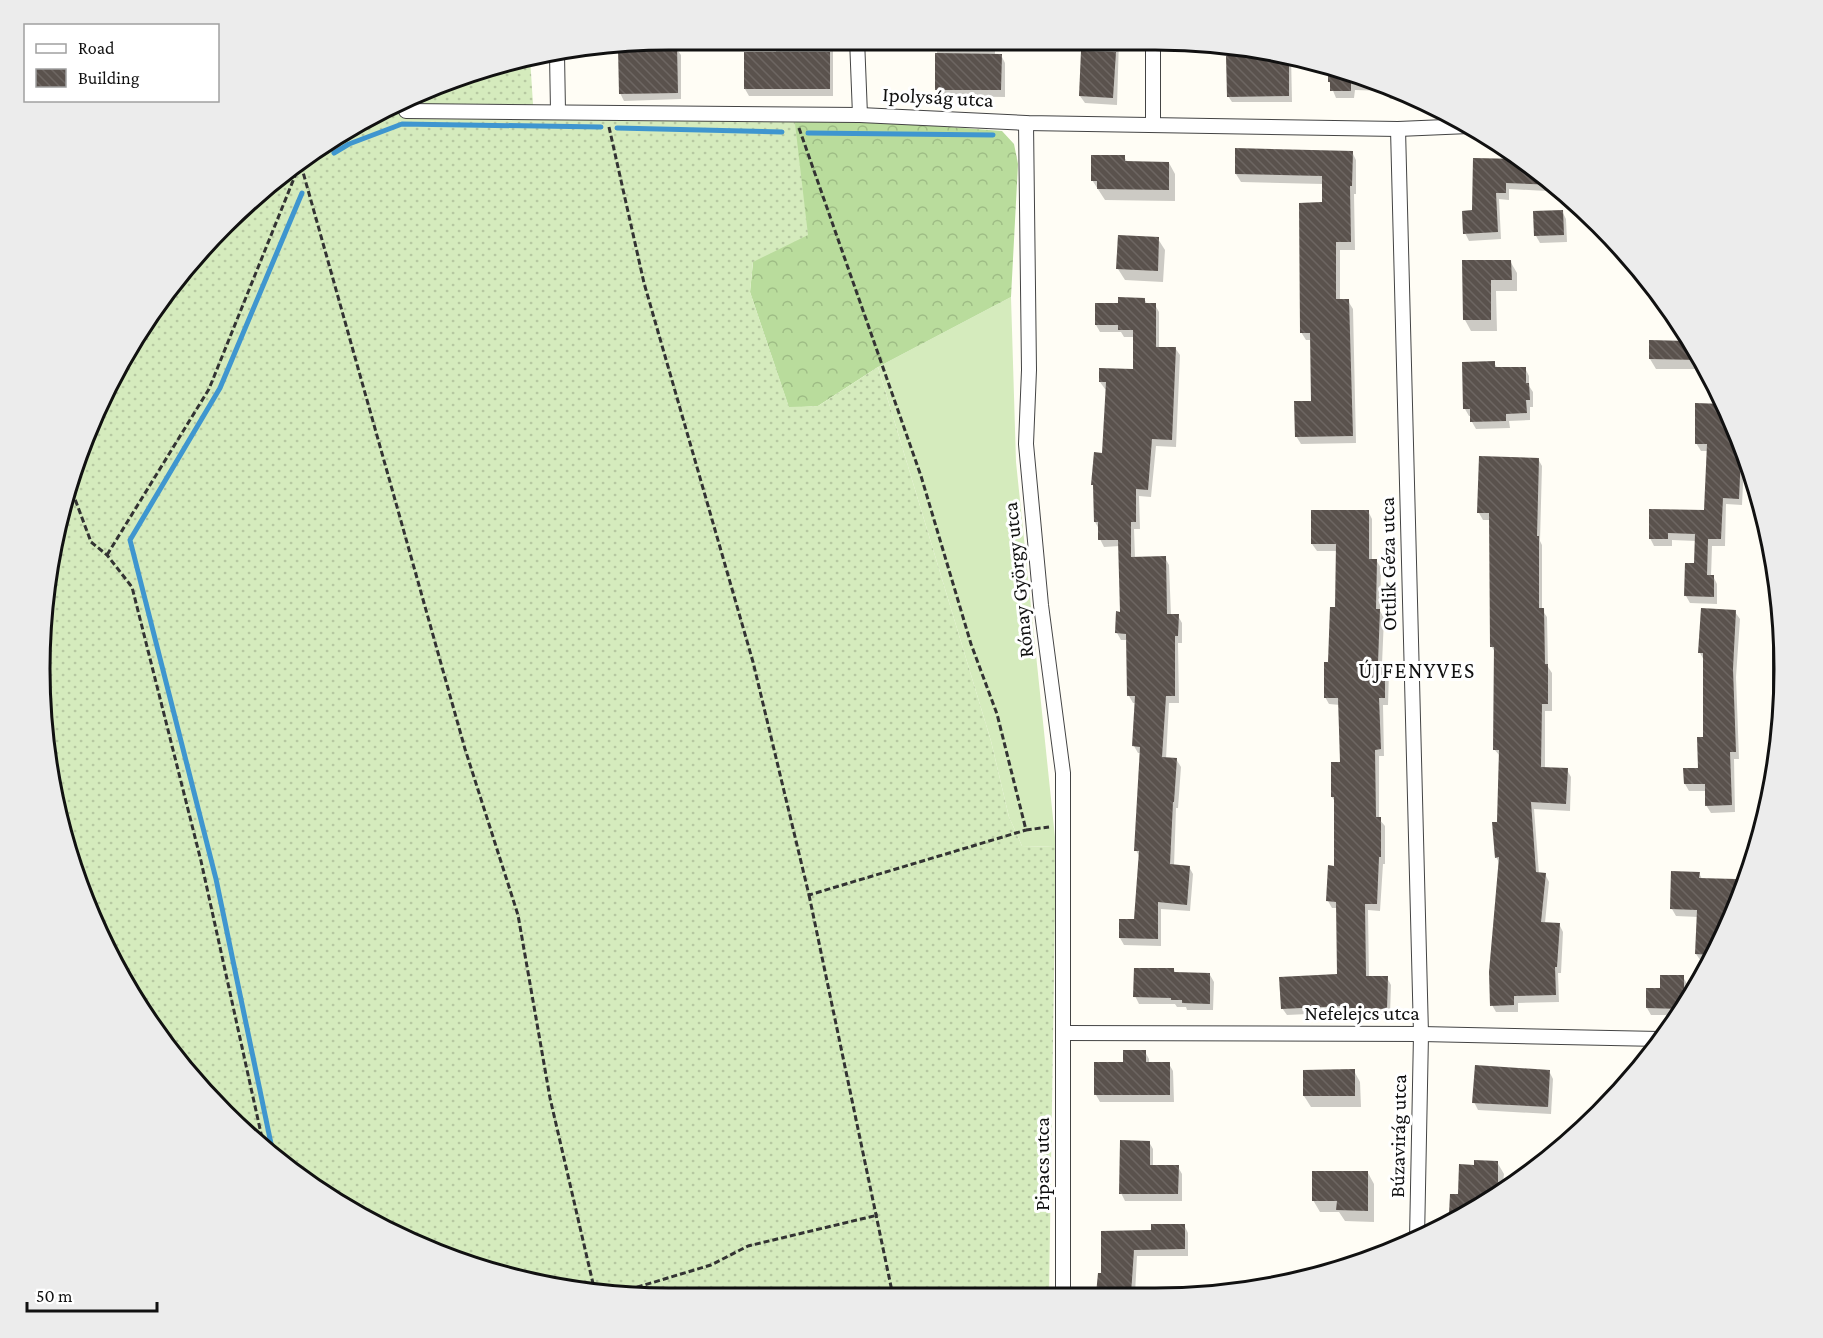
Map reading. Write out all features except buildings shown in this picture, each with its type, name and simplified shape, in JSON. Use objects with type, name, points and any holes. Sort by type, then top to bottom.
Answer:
[{"type":"street","points":[[857,50],[860,115]]},
{"type":"street","points":[[1153,50],[1153,125]]},
{"type":"street","points":[[556,60],[558,111]]},
{"type":"street","name":"Ipolyság utca","points":[[406,111],[860,115],[1026,123],[1398,129],[1450,125]]},
{"type":"street","name":"Rónay György utca","points":[[1026,123],[1029,370],[1026,444],[1041,604],[1063,773],[1064,1033]]},
{"type":"street","name":"Ottlik Géza utca","points":[[1398,129],[1421,1034]]},
{"type":"street","name":"Nefelejcs utca","points":[[1064,1033],[1421,1034],[1650,1039]]},
{"type":"street","name":"Pipacs utca","points":[[1063,1288],[1064,1033]]},
{"type":"street","name":"Búzavirág utca","points":[[1417,1230],[1421,1034]]},
{"type":"path","points":[[605,113],[644,283],[753,662],[809,895],[892,1288]]},
{"type":"path","points":[[794,115],[921,476],[971,644],[997,714],[1026,830]]},
{"type":"path","points":[[303,170],[465,749],[518,915],[550,1098],[593,1284]]},
{"type":"path","points":[[107,555],[209,389],[296,175]]},
{"type":"path","points":[[74,497],[91,542],[107,555],[132,587],[201,861],[261,1135]]},
{"type":"path","points":[[809,895],[1026,830],[1062,825]]},
{"type":"path","points":[[637,1287],[711,1265],[748,1246],[878,1215]]},
{"type":"green space","points":[[531,65],[534,120],[605,113],[794,115],[808,235],[753,262],[750,292],[789,407],[818,406],[878,367],[991,741],[1009,817],[1022,846],[1056,847],[1049,1288],[628,1287],[548,1277],[509,1267],[470,1256],[395,1225],[359,1206],[292,1160],[261,1135],[203,1077],[154,1013],[132,979],[113,943],[82,868],[61,790],[55,750],[51,710],[51,628],[61,548],[71,509],[82,470],[113,395],[154,325],[203,261],[231,231],[261,203],[325,154],[359,132],[432,97],[470,82]]},
{"type":"green space","points":[[794,115],[1002,131],[1014,144],[1018,164],[1011,297],[878,367],[818,406],[789,408],[750,292],[753,262]]},
{"type":"green space","points":[[1011,297],[1016,462],[1056,847],[1022,846],[1009,817],[991,741],[878,367]]},
{"type":"waterway","points":[[334,153],[349,144],[402,124],[601,127]]},
{"type":"waterway","points":[[617,128],[782,132]]},
{"type":"waterway","points":[[808,133],[993,135]]},
{"type":"waterway","points":[[271,1143],[216,879],[130,540],[220,388],[302,193]]},
{"type":"district","name":"ÚJFENYVES","points":[[1417,670]]}]
